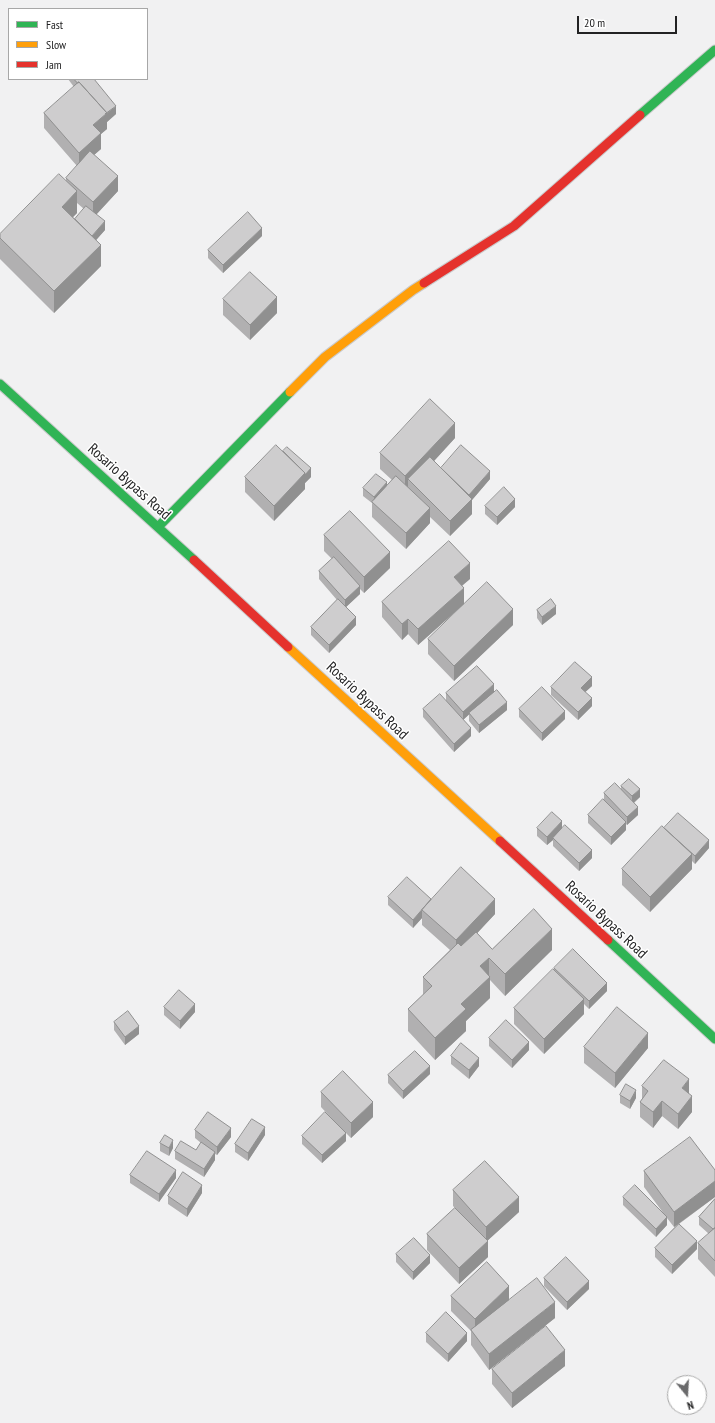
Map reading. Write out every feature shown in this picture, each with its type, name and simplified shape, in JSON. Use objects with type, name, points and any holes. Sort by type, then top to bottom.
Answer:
[{"type":"main road","points":[[158,527],[325,357],[413,290],[514,226],[715,50]]},
{"type":"main road","name":"Rosario Bypass Road","points":[[0,384],[158,527],[715,1039]]},
{"type":"building","points":[[75,80],[95,80],[116,106],[107,113],[79,82],[78,83]]},
{"type":"building","points":[[79,82],[107,113],[93,125],[101,133],[79,153],[44,113]]},
{"type":"building","points":[[90,151],[118,176],[93,202],[66,178]]},
{"type":"building","points":[[59,174],[77,191],[62,207],[101,245],[54,291],[0,238],[0,234]]},
{"type":"building","points":[[86,206],[105,221],[92,236],[75,219]]},
{"type":"building","points":[[248,212],[262,228],[223,265],[208,250]]},
{"type":"building","points":[[250,272],[277,297],[250,325],[223,299]]},
{"type":"building","points":[[430,399],[455,423],[405,476],[380,453]]},
{"type":"building","points":[[276,445],[305,473],[274,506],[245,477]]},
{"type":"building","points":[[461,445],[490,471],[469,495],[441,468]]},
{"type":"building","points":[[287,447],[311,468],[305,475],[305,473],[283,451]]},
{"type":"building","points":[[430,457],[472,499],[450,521],[408,479]]},
{"type":"building","points":[[376,474],[387,482],[374,497],[363,488]]},
{"type":"building","points":[[396,476],[430,508],[406,533],[372,502]]},
{"type":"building","points":[[504,487],[515,499],[497,517],[485,506]]},
{"type":"building","points":[[350,511],[390,552],[364,577],[324,535]]},
{"type":"building","points":[[449,541],[470,563],[454,577],[464,588],[418,629],[408,619],[402,624],[382,602]]},
{"type":"building","points":[[334,557],[360,586],[345,600],[319,571]]},
{"type":"building","points":[[487,582],[513,609],[454,666],[428,639]]},
{"type":"building","points":[[338,599],[356,617],[329,645],[311,627]]},
{"type":"building","points":[[551,599],[556,606],[542,617],[537,610]]},
{"type":"building","points":[[575,662],[592,677],[581,688],[592,698],[578,712],[551,687]]},
{"type":"building","points":[[477,666],[494,684],[463,712],[446,693]]},
{"type":"building","points":[[542,687],[565,711],[542,733],[519,709]]},
{"type":"building","points":[[497,690],[507,702],[479,725],[469,713]]},
{"type":"building","points":[[440,694],[471,728],[454,744],[423,709]]},
{"type":"building","points":[[629,779],[640,789],[632,796],[621,786]]},
{"type":"building","points":[[615,783],[638,807],[627,817],[604,793]]},
{"type":"building","points":[[603,799],[626,822],[611,837],[588,815]]},
{"type":"building","points":[[552,812],[562,821],[547,837],[537,828]]},
{"type":"building","points":[[678,813],[709,840],[695,856],[664,828]]},
{"type":"building","points":[[565,825],[592,850],[579,863],[553,838]]},
{"type":"building","points":[[662,826],[692,854],[650,897],[622,869]]},
{"type":"building","points":[[461,867],[495,899],[456,940],[422,910]]},
{"type":"building","points":[[407,877],[431,899],[413,920],[388,897]]},
{"type":"building","points":[[534,909],[552,929],[505,974],[489,958],[480,966],[490,977],[461,1004],[466,1009],[435,1038],[408,1009],[432,986],[423,977],[458,943],[461,946],[476,932],[492,949]]},
{"type":"building","points":[[573,949],[607,983],[589,1001],[554,968]]},
{"type":"building","points":[[553,969],[584,999],[544,1039],[514,1008]]},
{"type":"building","points":[[179,990],[195,1004],[180,1021],[164,1007]]},
{"type":"building","points":[[617,1007],[648,1033],[615,1073],[584,1047]]},
{"type":"building","points":[[128,1011],[139,1026],[125,1037],[114,1022]]},
{"type":"building","points":[[506,1020],[529,1042],[512,1060],[489,1038]]},
{"type":"building","points":[[461,1043],[479,1058],[469,1070],[451,1056]]},
{"type":"building","points":[[415,1051],[430,1066],[403,1091],[388,1075]]},
{"type":"building","points":[[664,1060],[689,1079],[682,1088],[692,1096],[678,1114],[662,1101],[653,1112],[640,1102],[648,1091],[642,1086]]},
{"type":"building","points":[[343,1071],[373,1102],[351,1123],[321,1092]]},
{"type":"building","points":[[626,1084],[636,1090],[630,1101],[620,1095]]},
{"type":"building","points":[[208,1112],[231,1128],[217,1147],[195,1130]]},
{"type":"building","points":[[325,1112],[346,1133],[322,1155],[302,1136]]},
{"type":"building","points":[[252,1119],[265,1127],[248,1153],[235,1144]]},
{"type":"building","points":[[165,1135],[173,1140],[169,1148],[160,1143]]},
{"type":"building","points":[[690,1137],[715,1170],[715,1181],[674,1212],[644,1171]]},
{"type":"building","points":[[181,1141],[196,1150],[201,1142],[215,1152],[204,1169],[175,1151]]},
{"type":"building","points":[[147,1151],[176,1170],[159,1194],[130,1175]]},
{"type":"building","points":[[485,1161],[519,1197],[486,1227],[453,1190]]},
{"type":"building","points":[[183,1172],[202,1185],[187,1209],[168,1196]]},
{"type":"building","points":[[635,1185],[667,1217],[656,1229],[623,1197]]},
{"type":"building","points":[[715,1199],[715,1228],[713,1229],[699,1217]]},
{"type":"building","points":[[455,1208],[488,1241],[459,1268],[427,1234]]},
{"type":"building","points":[[679,1224],[697,1241],[672,1265],[655,1248]]},
{"type":"building","points":[[715,1228],[715,1261],[698,1243]]},
{"type":"building","points":[[414,1238],[430,1255],[413,1272],[396,1254]]},
{"type":"building","points":[[566,1257],[589,1281],[567,1302],[544,1278]]},
{"type":"building","points":[[487,1262],[509,1286],[475,1319],[451,1296]]},
{"type":"building","points":[[537,1278],[555,1302],[489,1354],[471,1330]]},
{"type":"building","points":[[446,1312],[467,1333],[448,1354],[426,1333]]},
{"type":"building","points":[[546,1326],[565,1350],[512,1393],[492,1369]]},
{"type":"traffic: fast","points":[[640,115],[715,50]]},
{"type":"traffic: fast","points":[[0,384],[194,560]]},
{"type":"traffic: fast","points":[[158,527],[290,392]]},
{"type":"traffic: fast","points":[[608,940],[715,1039]]},
{"type":"traffic: slow","points":[[290,392],[325,357],[424,283]]},
{"type":"traffic: slow","points":[[288,647],[500,841]]},
{"type":"traffic: jam","points":[[424,283],[514,226],[640,115]]},
{"type":"traffic: jam","points":[[194,560],[288,647]]},
{"type":"traffic: jam","points":[[500,841],[608,940]]}]
